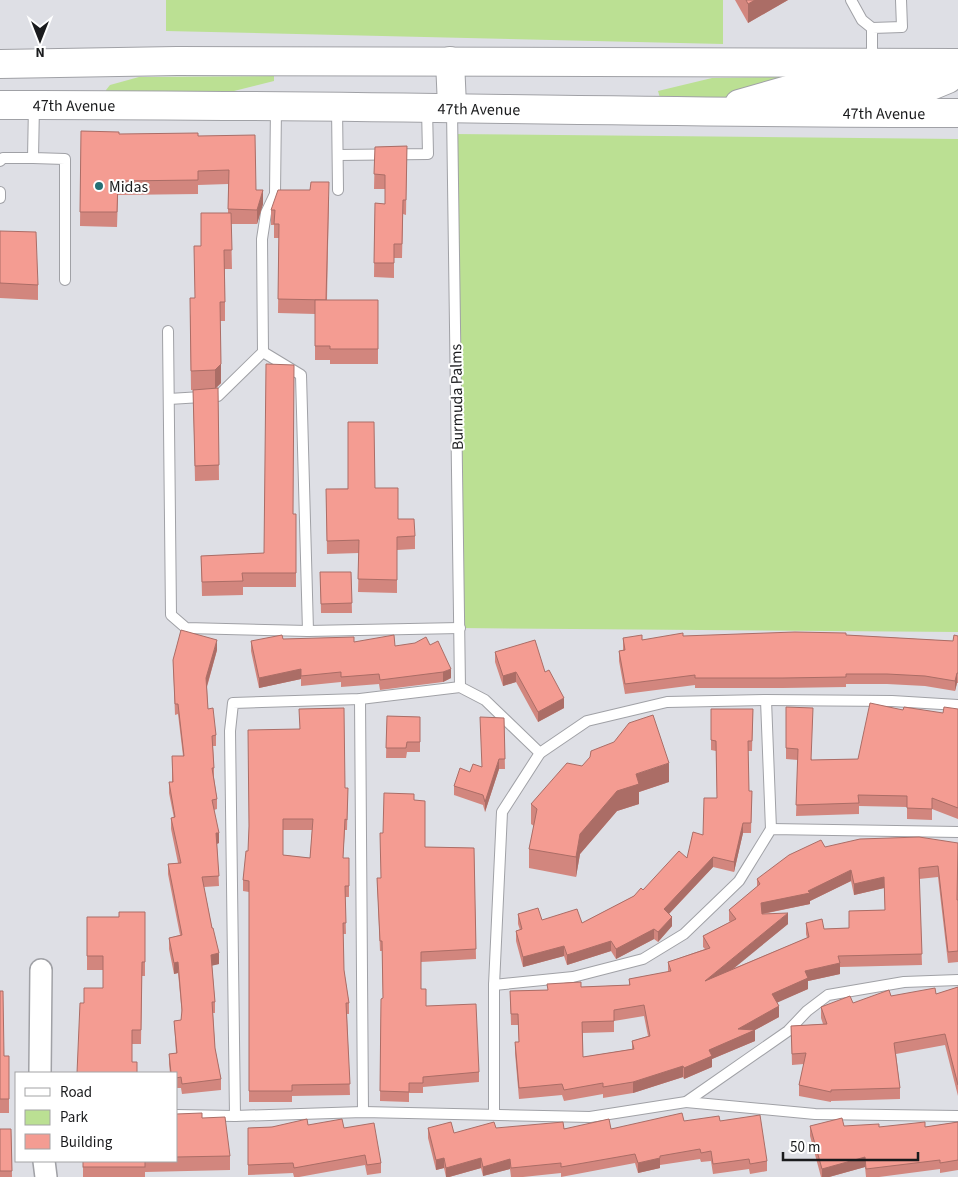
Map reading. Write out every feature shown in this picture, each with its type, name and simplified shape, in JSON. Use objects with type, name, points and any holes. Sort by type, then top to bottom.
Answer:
[{"type":"main road","points":[[0,64],[177,60],[450,60],[958,65]]},
{"type":"main road","points":[[439,106],[450,60]]},
{"type":"main road","points":[[706,113],[802,86],[931,86],[948,79],[958,65]]},
{"type":"main road","name":"47th Avenue","points":[[0,106],[439,106],[706,113],[958,113]]},
{"type":"street","points":[[40,1072],[41,970]]},
{"type":"street","points":[[44,1162],[46,1177]]},
{"type":"lane","points":[[851,0],[862,20],[872,28],[902,27],[901,0]]},
{"type":"lane","points":[[872,28],[872,63]]},
{"type":"lane","points":[[33,158],[34,105]]},
{"type":"lane","points":[[168,399],[218,396],[263,352],[262,239],[266,213],[274,194],[276,106]]},
{"type":"lane","points":[[337,106],[338,190]]},
{"type":"lane","points":[[338,155],[428,154],[439,106]]},
{"type":"lane","name":"Burmuda Palms","points":[[439,106],[460,628],[460,688]]},
{"type":"lane","points":[[0,161],[3,158],[65,159],[65,280]]},
{"type":"lane","points":[[0,192],[0,198]]},
{"type":"lane","points":[[168,331],[170,615],[186,628],[308,631],[460,628]]},
{"type":"lane","points":[[263,352],[301,375],[308,631]]},
{"type":"lane","points":[[235,1116],[230,731],[233,703],[360,699],[460,688],[486,700],[540,753]]},
{"type":"lane","points":[[360,699],[363,1112]]},
{"type":"lane","points":[[494,985],[573,977],[643,959],[684,934],[739,880],[771,829],[766,700]]},
{"type":"lane","points":[[494,1114],[494,985],[502,812],[540,753],[587,721],[666,702],[766,700],[892,701],[958,705]]},
{"type":"lane","points":[[771,829],[958,832]]},
{"type":"lane","points":[[686,1102],[788,1031],[807,1011],[828,995],[904,982],[958,980]]},
{"type":"lane","points":[[178,1115],[235,1116],[363,1112],[590,1117],[686,1102],[815,1114],[958,1116]]},
{"type":"green space","points":[[166,0],[723,0],[723,44],[166,31]]},
{"type":"green space","points":[[274,76],[274,81],[218,95],[107,93],[106,90],[110,85],[139,77]]},
{"type":"green space","points":[[780,77],[781,84],[726,98],[660,98],[658,91],[712,78]]},
{"type":"green space","points":[[452,134],[958,139],[958,632],[460,628]]},
{"type":"building","points":[[746,0],[755,0],[748,4]]},
{"type":"building","points":[[81,131],[119,132],[119,134],[198,133],[198,136],[255,135],[256,190],[263,190],[257,210],[228,209],[229,170],[198,171],[198,180],[118,181],[117,212],[80,212]]},
{"type":"building","points":[[407,146],[406,200],[403,200],[402,244],[394,244],[394,263],[374,263],[375,203],[385,204],[385,175],[374,174],[375,147]]},
{"type":"building","points":[[311,182],[329,182],[326,300],[278,299],[279,224],[274,224],[275,210],[271,210],[278,190],[310,190]]},
{"type":"building","points":[[201,213],[231,213],[232,250],[224,250],[225,302],[220,302],[221,364],[215,370],[191,371],[190,298],[195,298],[194,246],[201,246]]},
{"type":"building","points":[[0,231],[36,232],[38,285],[0,283]]},
{"type":"building","points":[[315,300],[378,300],[378,349],[330,349],[330,346],[315,346]]},
{"type":"building","points":[[266,364],[294,365],[293,514],[296,514],[296,573],[242,573],[243,581],[202,582],[201,556],[264,553]]},
{"type":"building","points":[[218,388],[219,465],[195,466],[193,390]]},
{"type":"building","points":[[348,422],[374,422],[375,488],[398,488],[398,519],[414,519],[415,536],[397,537],[397,580],[358,579],[359,540],[327,541],[326,489],[348,489]]},
{"type":"building","points":[[320,572],[351,572],[352,603],[321,604]]},
{"type":"building","points":[[181,630],[217,640],[206,678],[208,709],[213,708],[216,735],[212,736],[214,768],[212,768],[217,799],[212,800],[219,833],[216,833],[219,876],[202,877],[219,953],[211,955],[215,1002],[212,1002],[215,1048],[221,1079],[182,1084],[181,1077],[178,1078],[178,1072],[171,1072],[169,1054],[177,1053],[174,1021],[181,1020],[182,1010],[178,962],[174,963],[169,938],[182,935],[168,864],[181,863],[171,818],[175,817],[169,782],[173,782],[172,756],[184,756],[178,704],[175,704],[173,660]]},
{"type":"building","points":[[795,632],[846,633],[846,635],[953,641],[954,635],[958,636],[958,673],[955,681],[925,676],[887,674],[846,674],[846,677],[783,678],[695,678],[695,675],[625,684],[619,651],[625,650],[623,638],[642,635],[642,640],[683,633],[683,636]]},
{"type":"building","points":[[282,635],[283,639],[354,637],[354,642],[394,635],[395,646],[415,643],[426,637],[430,645],[438,641],[451,669],[443,672],[380,680],[379,674],[341,677],[341,672],[301,676],[301,669],[259,678],[251,641]]},
{"type":"building","points":[[535,640],[545,672],[549,670],[564,698],[538,712],[516,672],[503,676],[495,652]]},
{"type":"building","points":[[870,703],[903,710],[904,707],[943,713],[944,707],[958,709],[958,808],[932,798],[932,809],[907,808],[907,796],[858,795],[859,803],[796,805],[798,749],[786,748],[786,707],[813,708],[811,760],[858,759]]},
{"type":"building","points":[[344,708],[345,788],[348,788],[343,858],[349,858],[349,886],[345,886],[346,923],[343,923],[344,970],[349,1003],[346,1003],[350,1084],[292,1085],[292,1091],[249,1091],[249,881],[243,880],[246,851],[248,851],[249,826],[248,730],[300,729],[299,709]],"holes":[[[283,819],[313,819],[310,858],[283,855]]]},
{"type":"building","points":[[711,709],[753,709],[752,741],[748,741],[749,791],[752,791],[751,823],[743,823],[734,862],[713,857],[664,909],[672,917],[658,932],[654,929],[616,949],[611,941],[567,955],[564,946],[523,957],[516,931],[522,929],[518,914],[538,908],[542,920],[577,909],[582,923],[634,896],[641,888],[643,890],[679,851],[687,858],[693,832],[703,835],[704,798],[717,798],[716,741],[711,740]]},
{"type":"building","points":[[653,715],[669,763],[636,774],[639,784],[617,791],[580,834],[576,857],[529,849],[537,809],[531,804],[567,763],[582,766],[590,757],[591,751],[614,742],[629,723]]},
{"type":"building","points":[[387,716],[420,717],[420,742],[407,742],[406,748],[386,748]]},
{"type":"building","points":[[480,717],[504,718],[505,759],[499,759],[485,802],[483,795],[454,786],[460,768],[470,772],[473,764],[482,767]]},
{"type":"building","points":[[384,793],[414,794],[414,800],[425,801],[425,847],[474,848],[476,949],[421,952],[421,989],[426,989],[426,1006],[476,1004],[479,1072],[423,1077],[423,1083],[409,1083],[409,1092],[380,1091],[381,999],[383,998],[382,941],[380,941],[377,878],[381,878],[380,833],[383,833]]},
{"type":"building","points":[[919,837],[958,843],[958,951],[948,952],[938,866],[919,868],[922,954],[838,956],[840,963],[805,971],[808,978],[772,994],[779,1006],[738,1029],[755,1030],[709,1050],[712,1056],[684,1068],[683,1066],[633,1082],[603,1087],[603,1083],[564,1090],[562,1084],[519,1088],[515,1042],[519,1042],[518,1014],[511,1014],[510,991],[548,990],[547,984],[581,982],[581,987],[630,985],[629,979],[671,971],[668,962],[710,948],[703,936],[736,919],[729,910],[760,884],[757,879],[789,855],[821,840],[825,847],[860,839]],"holes":[[[851,870],[854,884],[884,877],[885,910],[849,911],[849,928],[824,929],[822,919],[806,923],[809,937],[705,981],[788,913],[762,914],[761,903],[810,893],[808,891]],[[644,1005],[650,1036],[632,1041],[634,1049],[583,1057],[582,1022],[614,1021],[614,1010]]]},
{"type":"building","points":[[119,912],[145,912],[145,962],[142,962],[141,1030],[132,1030],[132,1062],[137,1062],[137,1072],[77,1072],[80,1003],[84,1003],[84,988],[103,988],[103,956],[87,956],[87,917],[119,917]]},
{"type":"building","points":[[958,987],[958,1085],[945,1034],[894,1043],[900,1088],[831,1090],[831,1092],[799,1085],[806,1053],[792,1054],[791,1026],[827,1024],[821,1007],[850,996],[853,1003],[889,990],[891,996],[935,988],[936,994]]},
{"type":"building","points":[[0,991],[3,991],[4,1056],[9,1056],[9,1099],[0,1099]]},
{"type":"building","points":[[202,1113],[202,1118],[225,1117],[230,1156],[178,1157],[178,1114]]},
{"type":"building","points":[[682,1113],[684,1121],[719,1116],[720,1121],[760,1115],[767,1161],[750,1164],[749,1159],[713,1164],[711,1151],[701,1153],[700,1149],[660,1156],[660,1158],[638,1163],[635,1154],[561,1167],[561,1163],[511,1168],[510,1159],[483,1167],[481,1158],[446,1168],[444,1158],[436,1160],[428,1128],[451,1122],[454,1133],[494,1122],[496,1128],[563,1122],[564,1129],[609,1119],[611,1129]]},
{"type":"building","points":[[842,1118],[844,1126],[879,1124],[879,1127],[925,1122],[925,1127],[958,1122],[958,1160],[940,1163],[940,1160],[866,1169],[865,1157],[822,1169],[810,1126]]},
{"type":"building","points":[[307,1119],[308,1125],[342,1119],[344,1128],[374,1123],[381,1163],[367,1165],[365,1155],[294,1168],[293,1163],[248,1165],[248,1128],[272,1127]]},
{"type":"building","points":[[0,1129],[11,1129],[12,1171],[0,1171]]},
{"type":"building","points":[[83,1162],[145,1162],[145,1167],[83,1167]]},
{"type":"place","name":"Midas","points":[[99,186]]}]
